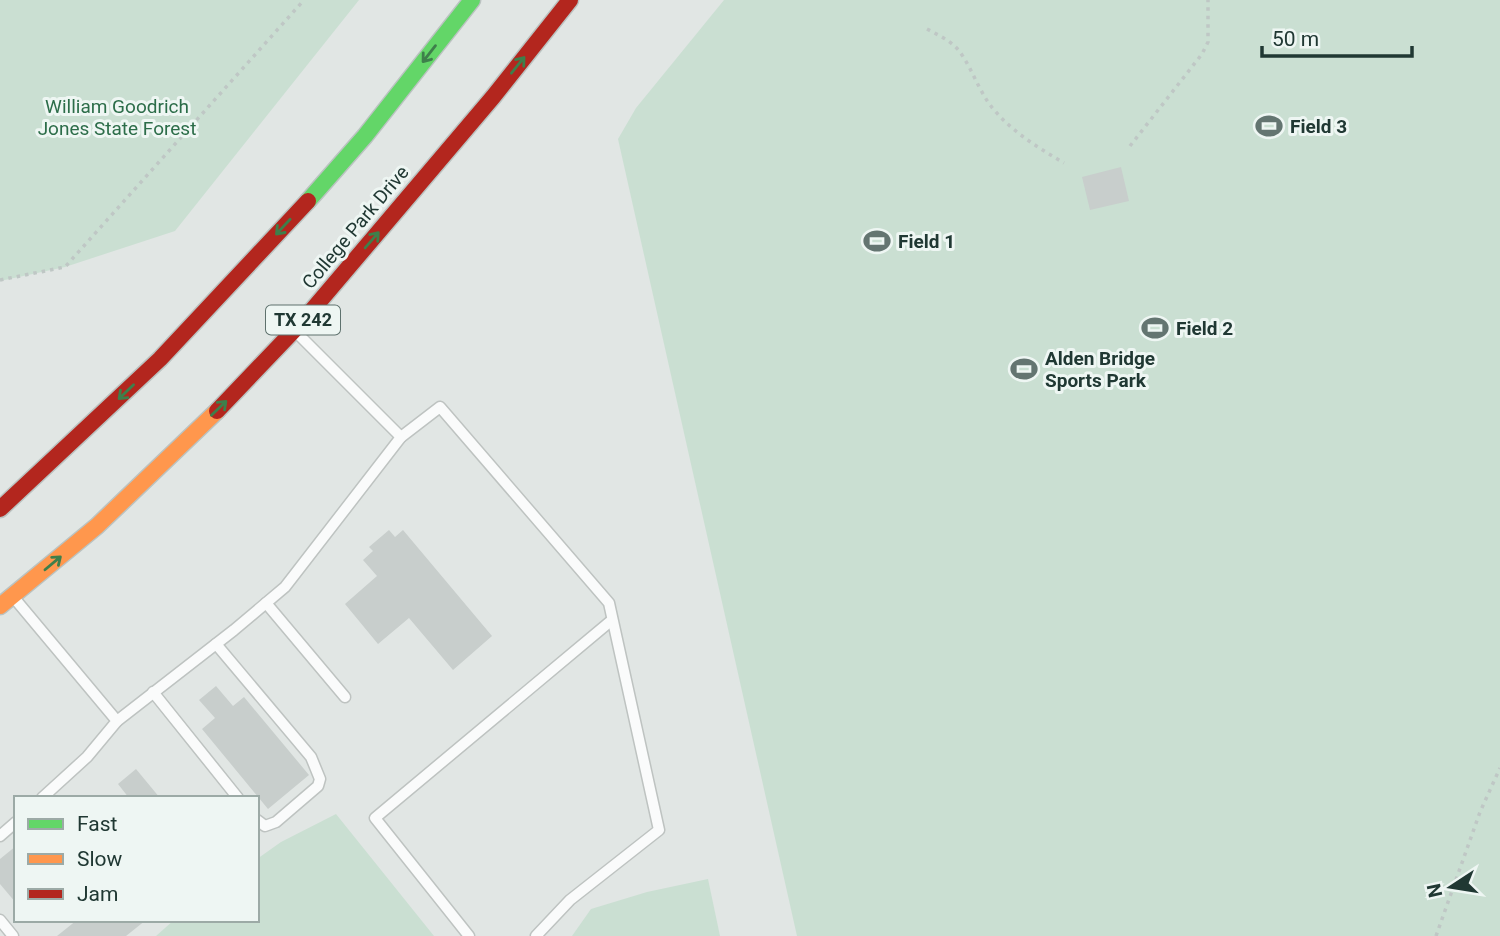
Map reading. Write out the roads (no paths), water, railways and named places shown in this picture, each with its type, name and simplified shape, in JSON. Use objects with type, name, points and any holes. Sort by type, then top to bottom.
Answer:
[{"type":"main road","points":[[0,509],[160,359],[304,205],[365,136],[471,0]]},
{"type":"main road","name":"College Park Drive","points":[[6,601],[97,526],[229,399],[294,330],[424,180],[570,0]]},
{"type":"lane","points":[[294,330],[401,437]]},
{"type":"lane","points":[[44,796],[88,757],[117,721],[285,587],[401,437],[440,407],[609,603],[659,830],[570,900],[536,936]]},
{"type":"lane","points":[[6,601],[117,721]]},
{"type":"lane","points":[[266,603],[345,697]]},
{"type":"lane","points":[[469,936],[375,818],[612,620]]},
{"type":"lane","points":[[216,644],[311,757],[320,779],[318,786],[276,822],[265,826],[259,822]]},
{"type":"lane","points":[[153,692],[236,796]]},
{"type":"lane","points":[[0,836],[14,824]]},
{"type":"lane","points":[[0,920],[13,936]]},
{"type":"place","name":"Field 3","points":[[1269,126]]},
{"type":"place","name":"Field 1","points":[[877,241]]},
{"type":"place","name":"Field 2","points":[[1155,328]]},
{"type":"place","name":"Alden Bridge Sports Park","points":[[1024,369]]},
{"type":"park label","name":"William Goodrich Jones State Forest","points":[[117,117]]}]
